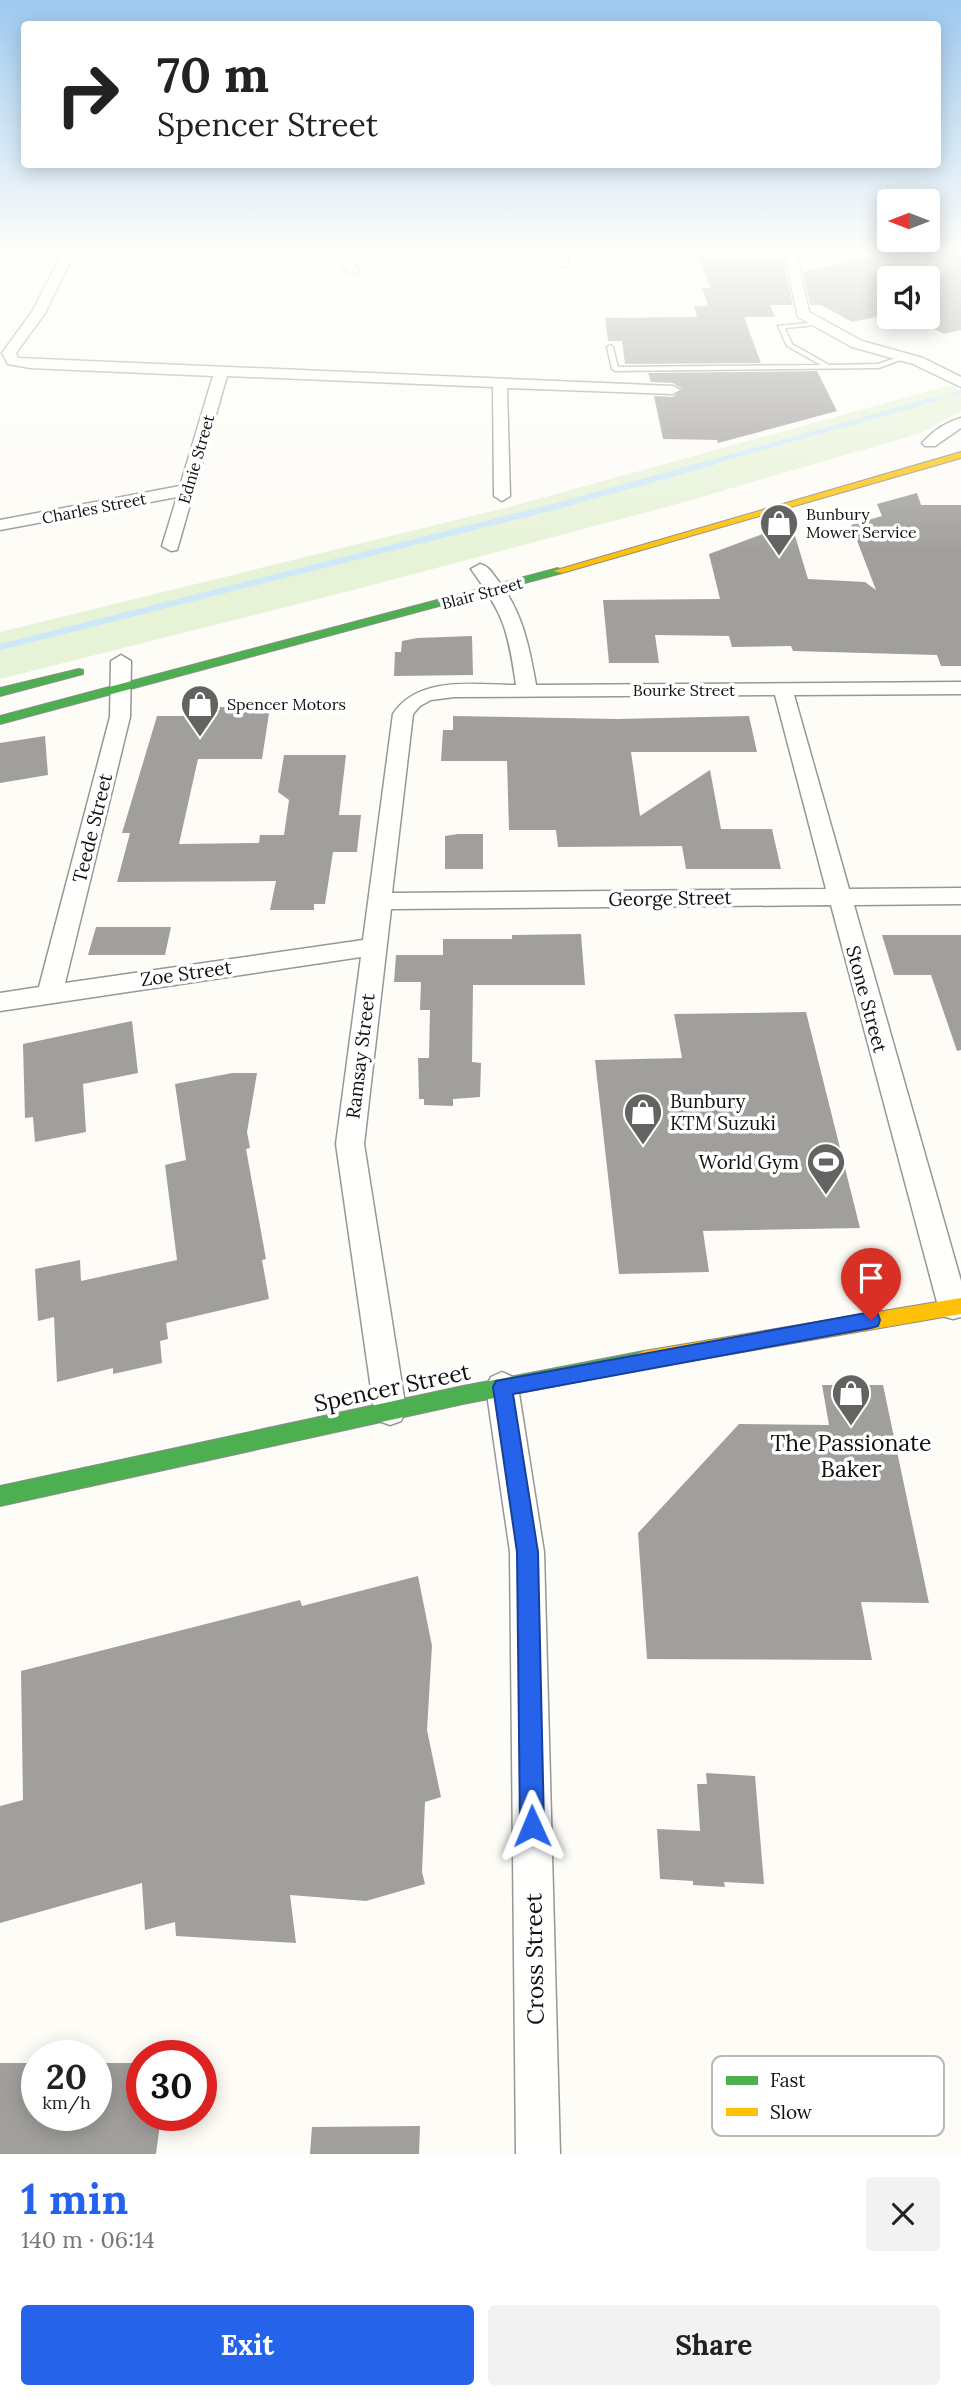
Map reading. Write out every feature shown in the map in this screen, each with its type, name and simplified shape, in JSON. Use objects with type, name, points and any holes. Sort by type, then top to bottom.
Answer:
[{"type":"main road","points":[[924,445],[961,434]]},
{"type":"main road","name":"Blair Street","points":[[0,720],[497,589],[961,455]]},
{"type":"main road","points":[[0,692],[114,663]]},
{"type":"main road","name":"Spencer Street","points":[[0,1496],[502,1387],[734,1343],[957,1306]]},
{"type":"street","points":[[9,353],[13,361]]},
{"type":"street","points":[[887,353],[905,357],[961,383]]},
{"type":"street","points":[[0,370],[13,361],[30,365],[673,390]]},
{"type":"street","name":"Ednie Street","points":[[171,547],[221,372]]},
{"type":"street","points":[[500,383],[502,496]]},
{"type":"street","points":[[924,445],[961,422]]},
{"type":"street","name":"Charles Street","points":[[0,526],[187,490]]},
{"type":"street","points":[[480,569],[497,589],[516,624],[527,690]]},
{"type":"street","name":"Teede Street","points":[[50,993],[120,717],[121,688],[114,663]]},
{"type":"street","name":"Bourke Street","points":[[409,702],[436,693],[527,690],[961,688]]},
{"type":"street","name":"Stone Street","points":[[783,690],[839,897],[957,1306]]},
{"type":"street","name":"Ramsay Street","points":[[390,1410],[350,1144],[403,714],[409,702]]},
{"type":"street","name":"George Street","points":[[379,901],[961,896]]},
{"type":"street","name":"Zoe Street","points":[[0,1002],[373,947]]},
{"type":"street","name":"Cross Street","points":[[502,1387],[527,1552],[538,2154]]},
{"type":"lane","points":[[611,353],[615,369],[879,366],[905,357]]},
{"type":"lane","points":[[804,353],[830,366]]},
{"type":"green space","points":[[951,385],[961,392],[961,411],[921,433],[670,506],[361,588],[0,679],[0,632],[509,507]]},
{"type":"building","points":[[624,353],[757,353],[761,363],[625,364]]},
{"type":"building","points":[[817,371],[837,411],[718,443],[717,440],[663,439],[654,396],[673,397],[682,389],[673,383],[651,382],[648,373]]},
{"type":"building","points":[[917,493],[921,505],[961,505],[961,666],[941,666],[937,655],[793,651],[791,646],[732,647],[729,636],[655,635],[659,663],[609,663],[603,600],[720,599],[709,554],[779,528],[793,529],[808,579],[865,582],[876,590],[851,525],[882,516],[877,504]]},
{"type":"building","points":[[472,636],[473,675],[394,676],[395,652],[401,652],[402,641]]},
{"type":"building","points":[[207,707],[270,707],[262,759],[198,759],[179,844],[259,843],[260,835],[284,835],[289,800],[278,792],[284,755],[346,755],[339,815],[361,815],[357,852],[333,852],[325,904],[314,904],[314,910],[270,910],[276,881],[117,882],[130,833],[122,833],[157,716],[193,716]]},
{"type":"building","points":[[453,716],[617,719],[749,716],[757,752],[631,752],[640,816],[710,770],[721,829],[772,829],[781,869],[686,869],[682,846],[558,847],[556,830],[509,830],[507,761],[441,761],[443,730],[453,730]]},
{"type":"building","points":[[45,736],[48,775],[0,783],[0,743]]},
{"type":"building","points":[[483,834],[483,869],[445,869],[445,836]]},
{"type":"building","points":[[96,927],[171,927],[165,955],[88,955]]},
{"type":"building","points":[[581,934],[585,985],[473,985],[472,1062],[481,1063],[480,1097],[453,1099],[453,1106],[424,1105],[424,1099],[419,1099],[418,1058],[429,1058],[430,1010],[420,1010],[421,982],[394,982],[396,955],[443,955],[443,939],[512,939],[512,935]]},
{"type":"building","points":[[882,935],[961,935],[961,1050],[957,1051],[931,975],[894,975]]},
{"type":"building","points":[[806,1012],[860,1228],[703,1231],[709,1272],[619,1274],[595,1060],[682,1058],[674,1014]]},
{"type":"building","points":[[132,1021],[138,1073],[83,1084],[86,1132],[35,1142],[33,1117],[25,1118],[23,1044]]},
{"type":"building","points":[[232,1073],[257,1073],[247,1132],[250,1148],[246,1149],[266,1259],[262,1260],[269,1299],[166,1323],[168,1339],[160,1341],[162,1363],[113,1374],[113,1368],[57,1382],[54,1317],[38,1321],[35,1269],[80,1260],[81,1281],[177,1260],[165,1165],[186,1160],[175,1084]]},
{"type":"building","points":[[822,1385],[883,1385],[929,1603],[861,1602],[872,1660],[647,1659],[638,1533],[739,1424],[829,1425]]},
{"type":"building","points":[[418,1576],[432,1646],[427,1730],[441,1797],[425,1802],[422,1872],[425,1884],[366,1901],[290,1895],[296,1943],[176,1936],[175,1922],[145,1930],[142,1883],[0,1923],[0,1806],[23,1800],[21,1671],[300,1600],[302,1606]]},
{"type":"building","points":[[706,1773],[755,1776],[764,1884],[724,1882],[725,1887],[660,1879],[657,1829],[700,1831],[697,1784],[707,1784]]},
{"type":"building","points":[[0,2063],[21,2063],[21,2131],[112,2131],[112,2063],[126,2063],[126,2131],[159,2131],[156,2154],[0,2154]]},
{"type":"building","points":[[420,2126],[419,2154],[310,2154],[312,2127]]},
{"type":"waterway","points":[[953,394],[961,392]]},
{"type":"waterway","points":[[708,463],[936,399]]},
{"type":"waterway","points":[[0,647],[557,506],[714,462]]},
{"type":"traffic: fast","points":[[0,720],[558,571]]},
{"type":"traffic: fast","points":[[0,692],[79,672]]},
{"type":"traffic: fast","points":[[0,1496],[463,1395],[644,1360]]},
{"type":"traffic: slow","points":[[558,571],[961,455]]},
{"type":"traffic: slow","points":[[644,1360],[961,1306]]},
{"type":"place","name":"Bunbury Mower Service","points":[[779,557]]},
{"type":"place","name":"Spencer Motors","points":[[200,738]]},
{"type":"place","name":"Bunbury KTM Suzuki","points":[[643,1146]]},
{"type":"place","name":"World Gym","points":[[826,1196]]},
{"type":"place","name":"The Passionate Baker","points":[[851,1427]]},
{"type":"route","points":[[532,1826],[527,1552],[502,1387],[871,1320]]}]
